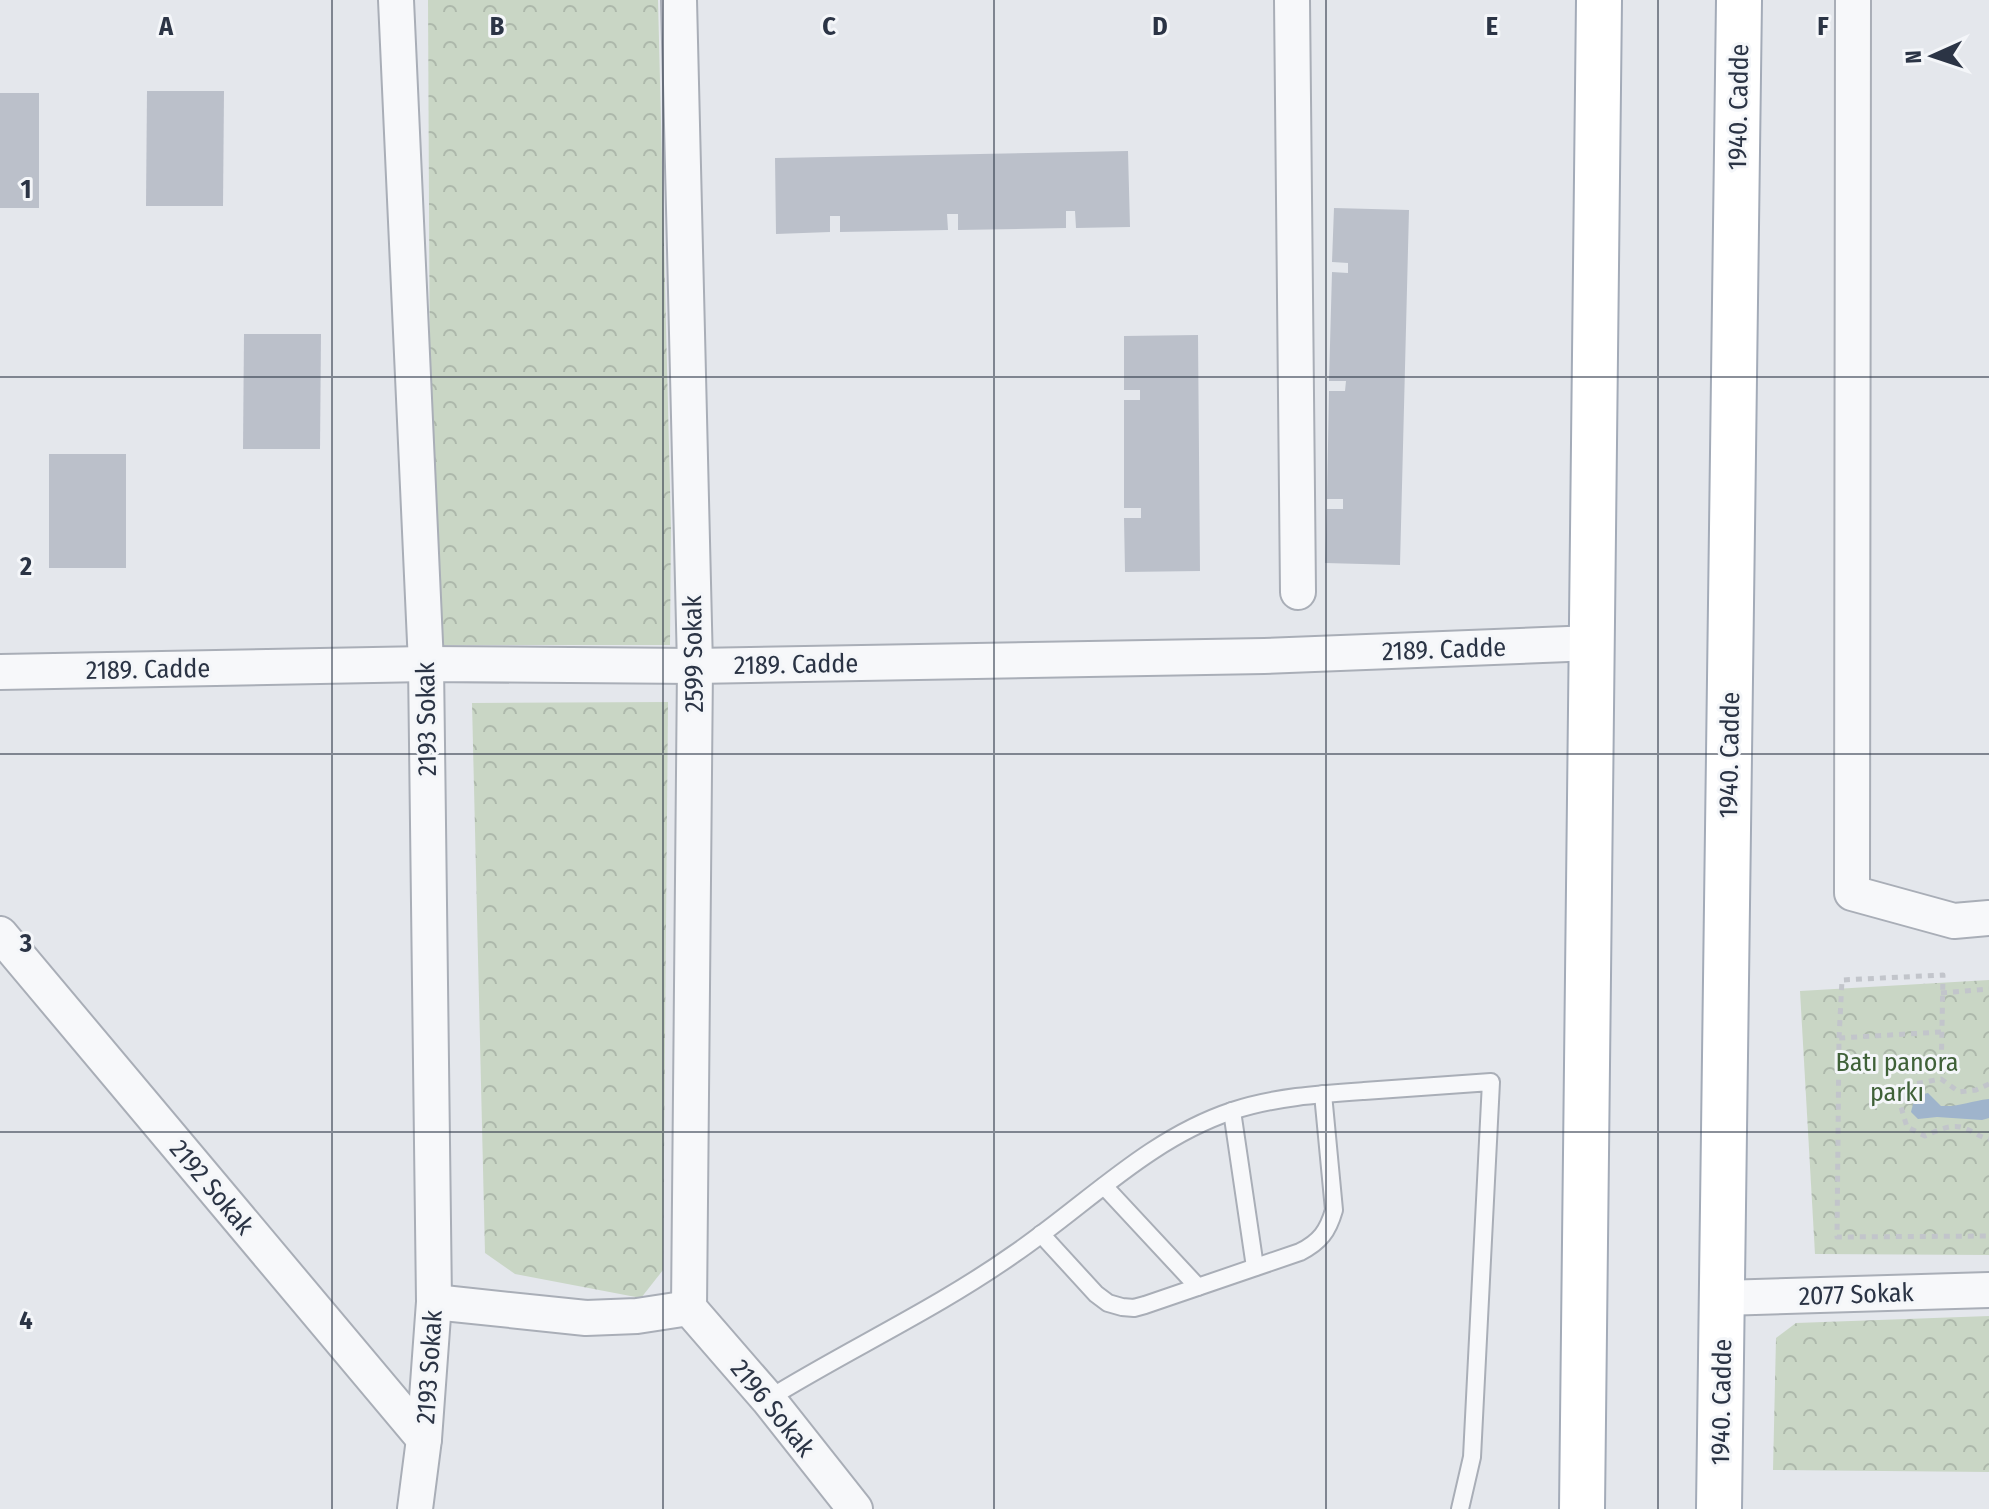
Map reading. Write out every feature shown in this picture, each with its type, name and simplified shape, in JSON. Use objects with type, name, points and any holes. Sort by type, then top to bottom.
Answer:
[{"type":"main road","points":[[1582,1509],[1599,0]]},
{"type":"main road","name":"1940. Cadde","points":[[1719,1509],[1739,0]]},
{"type":"street","name":"2193 Sokak","points":[[396,0],[426,664],[434,1302],[424,1439],[415,1509]]},
{"type":"street","name":"2599 Sokak","points":[[679,0],[695,666],[689,1308]]},
{"type":"street","points":[[1292,0],[1298,592]]},
{"type":"street","points":[[1853,0],[1852,893],[1954,921],[1989,918]]},
{"type":"street","name":"2189. Cadde","points":[[0,672],[426,664],[695,666],[1264,656],[1593,643]]},
{"type":"street","name":"2192 Sokak","points":[[0,934],[424,1439]]},
{"type":"street","name":"2077 Sokak","points":[[1722,1298],[1989,1290]]},
{"type":"street","points":[[434,1302],[586,1318],[637,1316],[689,1308]]},
{"type":"street","name":"2196 Sokak","points":[[689,1308],[768,1399],[855,1509]]},
{"type":"lane","points":[[768,1399],[1013,1255],[1151,1150],[1232,1111],[1279,1099],[1323,1094],[1491,1082],[1472,1457],[1460,1509]]},
{"type":"lane","points":[[1041,1234],[1096,1294],[1108,1303],[1134,1308],[1300,1252],[1314,1245],[1325,1234],[1334,1210],[1323,1094]]},
{"type":"lane","points":[[1232,1111],[1255,1267]]},
{"type":"lane","points":[[1104,1186],[1198,1287]]},
{"type":"path","points":[[1941,1079],[1943,975],[1842,980],[1837,1237],[1989,1236]]},
{"type":"path","points":[[1941,993],[1989,989]]},
{"type":"path","points":[[1941,993],[1941,1079]]},
{"type":"path","points":[[1839,1038],[1941,1032]]},
{"type":"path","points":[[1989,1084],[1976,1090],[1959,1092],[1941,1079],[1914,1084],[1901,1107],[1907,1127],[1925,1136],[1946,1127],[1962,1127],[1989,1139]]},
{"type":"green space","points":[[428,0],[658,0],[671,528],[670,645],[443,645],[434,633],[431,615]]},
{"type":"green space","points":[[668,702],[663,1270],[641,1298],[515,1274],[485,1253],[472,703]]},
{"type":"green space","name":"Batı panora parkı","points":[[1989,980],[1989,1255],[1815,1254],[1800,991]]},
{"type":"green space","points":[[1989,1316],[1989,1472],[1773,1470],[1776,1338],[1796,1323]]},
{"type":"water","points":[[1928,1093],[1941,1106],[1989,1099],[1989,1118],[1918,1119],[1911,1112],[1915,1096]]},
{"type":"building","points":[[147,91],[224,91],[223,206],[146,206]]},
{"type":"building","points":[[0,93],[39,93],[39,208],[0,208]]},
{"type":"building","points":[[1128,151],[1130,227],[1076,228],[1075,211],[1066,211],[1066,228],[958,230],[958,214],[947,214],[948,230],[840,232],[840,216],[830,216],[830,232],[776,234],[775,158]]},
{"type":"building","points":[[1334,208],[1409,210],[1400,565],[1325,563],[1327,509],[1343,509],[1343,499],[1327,499],[1329,391],[1345,391],[1346,381],[1329,381],[1332,272],[1348,273],[1348,263],[1332,262]]},
{"type":"building","points":[[244,334],[321,334],[320,449],[243,449]]},
{"type":"building","points":[[1198,335],[1200,571],[1125,572],[1124,518],[1141,518],[1141,508],[1124,508],[1124,400],[1140,400],[1140,390],[1124,390],[1124,336]]},
{"type":"building","points":[[49,454],[126,454],[126,568],[49,568]]}]
